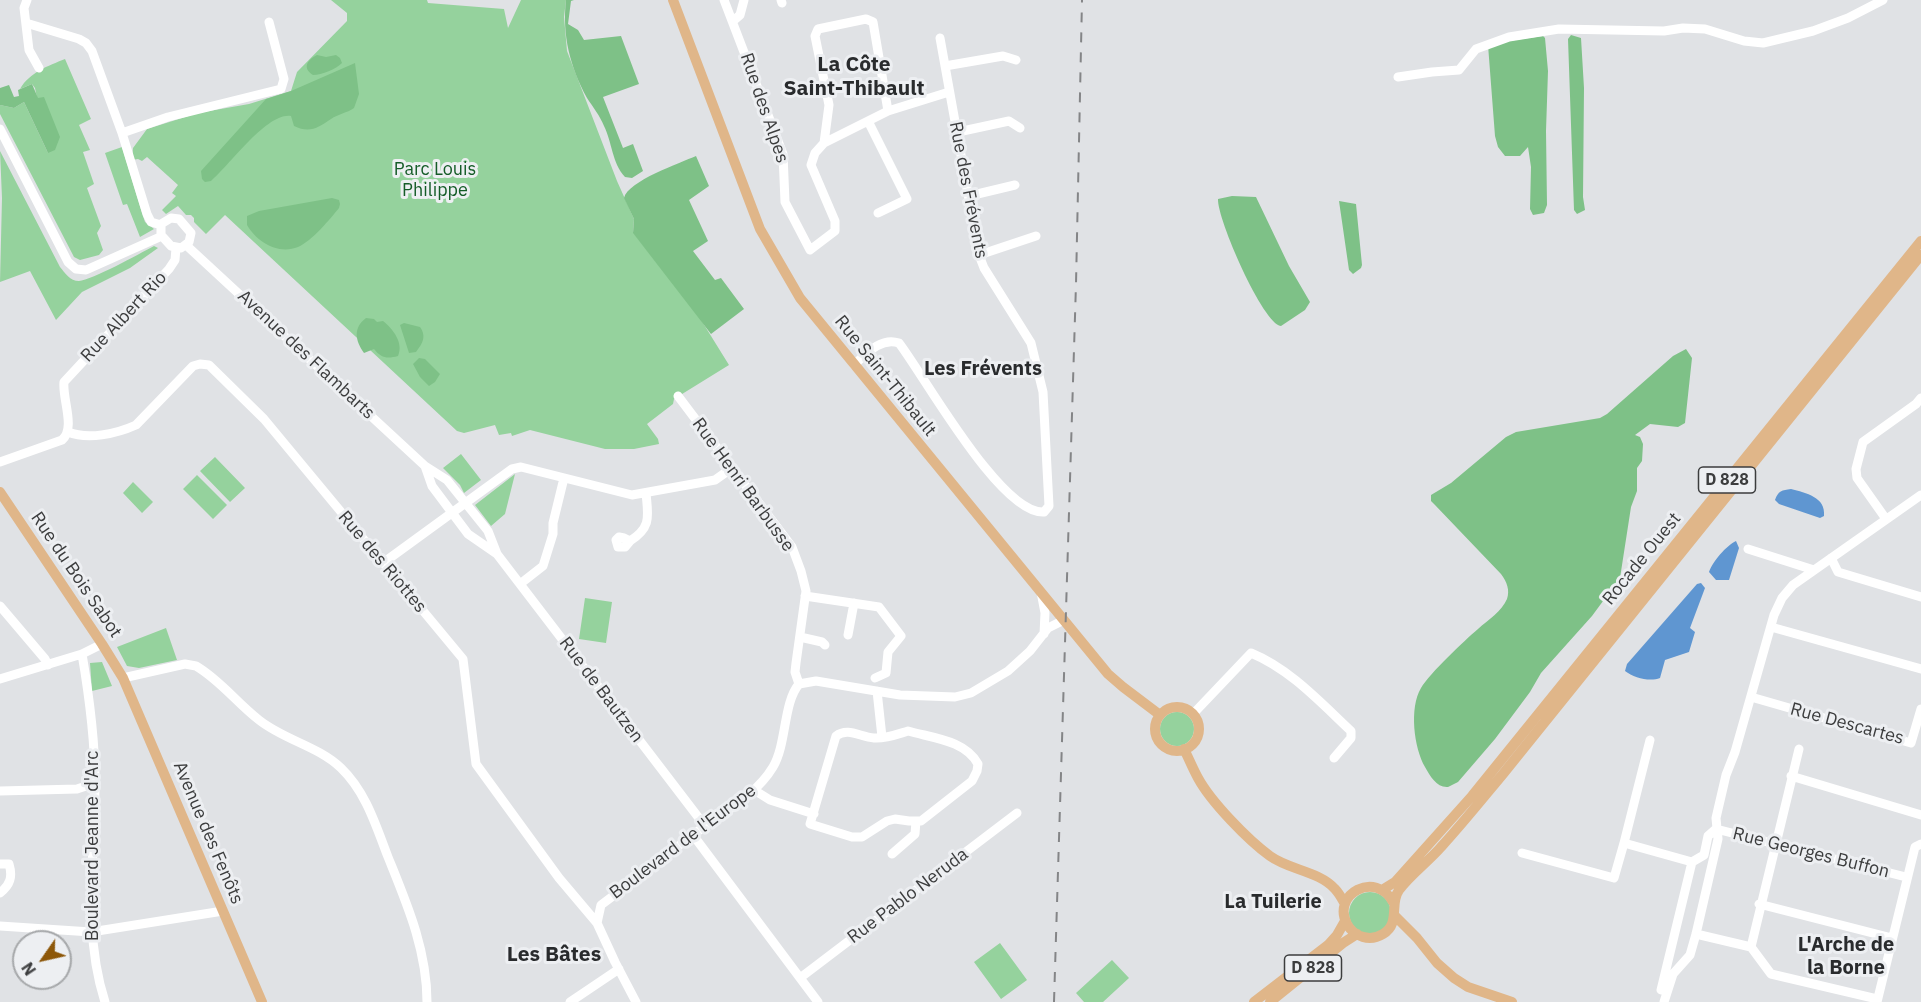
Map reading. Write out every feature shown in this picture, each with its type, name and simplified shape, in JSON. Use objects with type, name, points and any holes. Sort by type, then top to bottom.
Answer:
[{"type":"main road","name":"Rue Saint-Thibault","points":[[673,0],[764,237],[800,298],[1113,679],[1160,715]]},
{"type":"main road","name":"Rocade Ouest","points":[[1382,890],[1395,882],[1472,796],[1921,241]]},
{"type":"main road","name":"Rocade Ouest","points":[[1393,902],[1398,891],[1441,847],[1516,758],[1921,255]]},
{"type":"main road","name":"Rue du Bois Sabot","points":[[0,492],[123,678]]},
{"type":"main road","name":"Avenue des Fenôts","points":[[123,678],[262,1002]]},
{"type":"main road","points":[[1182,707],[1193,714],[1199,730],[1194,742],[1184,749],[1171,750],[1158,740],[1155,727],[1164,710],[1182,707]]},
{"type":"main road","points":[[1184,749],[1209,793],[1250,838],[1269,855],[1281,863],[1321,879],[1334,887],[1354,892]]},
{"type":"main road","points":[[1334,887],[1345,904],[1346,921],[1357,934],[1366,938],[1375,937],[1388,930],[1409,932]]},
{"type":"main road","points":[[1345,904],[1354,892],[1368,887],[1382,890],[1393,902],[1395,916],[1437,963],[1454,978],[1468,987],[1512,1002]]},
{"type":"main road","points":[[1388,930],[1395,916]]},
{"type":"main road","name":"D 828","points":[[1254,1002],[1328,945],[1346,921]]},
{"type":"main road","name":"D 828","points":[[1270,1002],[1357,934]]},
{"type":"street","name":"Rue des Alpes","points":[[724,0],[783,154],[785,202],[810,250],[835,231],[836,221],[811,165],[815,153],[824,143]]},
{"type":"street","points":[[733,21],[740,15],[744,0]]},
{"type":"street","points":[[1398,78],[1459,70],[1476,49],[1509,38],[1559,29],[1664,31],[1683,28],[1705,29],[1744,41],[1763,43],[1813,32],[1848,18],[1882,0]]},
{"type":"street","points":[[23,3],[29,50],[39,68]]},
{"type":"street","points":[[824,143],[829,105],[815,36],[818,29],[866,19],[873,22],[888,111]]},
{"type":"street","points":[[122,133],[168,117],[282,89],[284,79],[269,22]]},
{"type":"street","points":[[26,23],[79,39],[89,46],[95,56],[122,133],[147,214],[153,223],[161,225]]},
{"type":"street","name":"Rue des Frévents","points":[[854,364],[882,342],[899,343],[954,426],[1007,493],[1037,513],[1044,512],[1049,506],[1043,392],[1031,343],[984,268],[979,255],[940,38]]},
{"type":"street","points":[[945,66],[1003,56],[1016,60]]},
{"type":"street","points":[[824,143],[888,111],[949,92]]},
{"type":"street","points":[[868,121],[907,199],[878,213]]},
{"type":"street","points":[[958,132],[1009,122],[1020,128]]},
{"type":"street","points":[[0,129],[68,262],[76,269],[86,270],[162,236]]},
{"type":"street","points":[[969,196],[1015,185]]},
{"type":"street","points":[[169,218],[179,219],[190,233],[190,240],[186,245],[176,248],[162,236],[161,225],[169,218]]},
{"type":"street","points":[[979,255],[1036,236]]},
{"type":"street","name":"Avenue des Flambarts","points":[[186,245],[425,466]]},
{"type":"street","name":"Rue Albert Rio","points":[[68,432],[64,382],[169,269],[175,260],[176,248]]},
{"type":"street","name":"Rue des Riottes","points":[[68,432],[80,437],[124,430],[136,425],[193,366],[209,365],[264,419],[463,659],[476,764],[559,878],[597,922]]},
{"type":"street","name":"Rue Henri Barbusse","points":[[678,396],[792,547],[801,571],[805,596],[795,672],[799,684]]},
{"type":"street","points":[[1886,519],[1857,478],[1856,469],[1863,442],[1921,398]]},
{"type":"street","points":[[0,462],[62,440],[68,432]]},
{"type":"street","name":"Rue de Bautzen","points":[[425,466],[445,477],[488,531],[497,554],[705,826]]},
{"type":"street","name":"Rue de Bautzen","points":[[425,466],[432,486],[473,539],[497,554]]},
{"type":"street","points":[[383,563],[512,469],[521,467],[632,495],[716,480],[732,468]]},
{"type":"street","points":[[520,584],[543,566],[553,534],[553,523],[564,478]]},
{"type":"street","points":[[630,541],[637,537],[649,520],[646,493]]},
{"type":"street","points":[[1664,1002],[1669,983],[1678,968],[1690,955],[1718,839],[1716,818],[1726,775],[1782,598],[1793,585],[1921,495]]},
{"type":"street","points":[[1748,549],[1814,570]]},
{"type":"street","points":[[1831,558],[1838,572],[1921,597]]},
{"type":"street","points":[[1041,592],[1046,631]]},
{"type":"street","points":[[805,596],[879,607],[901,636],[888,652],[886,673],[875,678]]},
{"type":"street","points":[[848,634],[854,603]]},
{"type":"street","points":[[0,606],[48,665]]},
{"type":"street","points":[[1046,631],[1053,606]]},
{"type":"street","points":[[799,684],[816,681],[934,697],[971,693],[1008,671],[1030,651],[1046,631],[1064,620]]},
{"type":"street","points":[[1771,627],[1921,669]]},
{"type":"street","points":[[800,637],[822,642],[825,645]]},
{"type":"street","points":[[0,679],[82,654],[102,644]]},
{"type":"street","points":[[1193,714],[1251,653],[1271,661],[1351,731],[1351,738],[1334,758]]},
{"type":"street","name":"Boulevard Jeanne d'Arc","points":[[82,654],[95,783],[91,932],[98,981],[105,1002]]},
{"type":"street","points":[[123,678],[182,664],[196,666],[267,725],[311,748],[345,772],[369,809],[419,942],[425,969],[427,1002]]},
{"type":"street","name":"Boulevard de l'Europe","points":[[597,922],[601,905],[754,790],[772,768],[780,752],[792,698],[799,684]]},
{"type":"street","points":[[877,691],[882,737]]},
{"type":"street","name":"Rue Descartes","points":[[1750,697],[1911,743],[1921,709]]},
{"type":"street","points":[[908,731],[953,743],[967,750],[978,764],[972,781],[921,821],[895,819],[887,821],[862,837],[852,837],[810,824],[814,814],[836,736],[847,732],[875,738],[908,731]]},
{"type":"street","points":[[1522,853],[1614,878],[1650,740]]},
{"type":"street","points":[[1751,946],[1774,844],[1799,749]]},
{"type":"street","points":[[1791,776],[1921,815]]},
{"type":"street","points":[[0,791],[77,789],[95,783]]},
{"type":"street","points":[[754,790],[770,800],[814,814]]},
{"type":"street","name":"Rue Pablo Neruda","points":[[800,978],[1017,813]]},
{"type":"street","points":[[892,854],[915,834],[916,821]]},
{"type":"street","points":[[1624,843],[1692,862],[1704,855],[1708,836],[1716,829]]},
{"type":"street","name":"Rue Georges Buffon","points":[[1716,829],[1906,877]]},
{"type":"street","points":[[693,835],[815,1001]]},
{"type":"street","points":[[1696,934],[1751,946],[1771,974],[1877,1001],[1906,877],[1915,847],[1921,844]]},
{"type":"street","points":[[1659,1002],[1692,862]]},
{"type":"street","points":[[0,864],[9,864],[12,872],[10,883],[0,893]]},
{"type":"street","points":[[1760,904],[1892,938]]},
{"type":"street","points":[[0,926],[91,932],[223,911]]},
{"type":"street","points":[[597,922],[636,1002]]},
{"type":"street","points":[[1668,962],[1678,968]]},
{"type":"street","points":[[570,1002],[619,969]]},
{"type":"green space","name":"Parc Louis Philippe","points":[[331,0],[427,0],[428,3],[504,9],[508,28],[521,0],[566,0],[564,17],[567,51],[634,219],[633,232],[698,315],[729,365],[674,399],[673,404],[647,424],[659,444],[634,449],[605,449],[530,430],[512,436],[511,433],[499,435],[495,425],[464,433],[457,431],[225,215],[206,234],[194,222],[191,215],[186,215],[178,206],[166,214],[162,210],[176,196],[172,193],[178,185],[147,157],[142,161],[132,160],[133,148],[147,129],[198,113],[249,104],[291,91],[297,72],[347,21],[347,13]]},
{"type":"green space","points":[[566,0],[574,0],[571,1],[568,24],[578,30],[584,40],[621,36],[639,84],[603,97],[623,148],[633,144],[643,171],[632,178],[625,177],[617,165],[607,132],[576,75],[566,38]]},
{"type":"green space","points":[[1571,35],[1581,38],[1584,88],[1583,197],[1585,210],[1577,214],[1574,210],[1568,39]]},
{"type":"green space","points":[[1543,36],[1548,71],[1547,205],[1544,213],[1533,215],[1530,209],[1531,167],[1528,147],[1520,156],[1505,156],[1498,147],[1495,136],[1488,45]]},
{"type":"green space","points":[[317,55],[326,57],[336,55],[342,63],[329,71],[313,75],[308,70],[307,64]]},
{"type":"green space","points":[[65,59],[91,119],[79,125],[90,150],[83,152],[94,184],[87,188],[101,226],[97,233],[103,250],[99,255],[80,260],[74,257],[0,114],[0,105],[14,108],[24,102],[48,153],[35,88],[32,84],[20,89],[34,74]]},
{"type":"green space","points":[[355,63],[359,94],[354,108],[310,129],[294,126],[291,116],[281,117],[271,122],[249,141],[211,181],[205,182],[202,179],[201,171],[266,99],[291,91]]},
{"type":"green space","points":[[32,84],[38,98],[44,97],[60,137],[55,150],[48,153],[24,102],[14,108],[0,105],[0,88],[9,85],[14,97],[19,96],[18,90]]},
{"type":"green space","points":[[122,147],[145,222],[154,229],[140,237],[127,204],[123,205],[105,153]]},
{"type":"green space","points":[[0,151],[60,267],[70,278],[76,281],[85,280],[154,246],[158,248],[130,268],[82,292],[56,320],[30,271],[0,282],[2,198]]},
{"type":"green space","points":[[696,156],[709,186],[689,200],[708,241],[693,251],[715,280],[721,278],[744,309],[711,334],[633,233],[634,219],[624,198],[635,185],[644,179]]},
{"type":"green space","points":[[1232,196],[1256,197],[1289,266],[1310,302],[1305,310],[1281,326],[1273,321],[1263,308],[1242,269],[1225,227],[1218,199]]},
{"type":"green space","points":[[332,198],[339,200],[339,208],[315,235],[298,247],[283,249],[262,242],[247,225],[247,216],[259,211]]},
{"type":"green space","points":[[1339,201],[1356,204],[1362,265],[1353,274],[1349,270]]},
{"type":"green space","points":[[366,318],[377,322],[383,321],[390,328],[399,341],[398,356],[384,357],[374,349],[364,353],[359,343],[357,330]]},
{"type":"green space","points":[[404,323],[420,327],[422,331],[423,340],[416,352],[409,353],[400,325]]},
{"type":"green space","points":[[1686,349],[1692,358],[1685,423],[1678,427],[1650,424],[1635,435],[1640,437],[1643,444],[1642,461],[1637,468],[1637,491],[1631,507],[1620,578],[1592,616],[1541,673],[1530,692],[1495,739],[1458,782],[1448,787],[1440,786],[1429,774],[1418,749],[1414,728],[1417,696],[1425,682],[1439,666],[1502,607],[1508,592],[1501,574],[1431,501],[1431,495],[1451,483],[1506,437],[1516,432],[1600,418],[1607,414],[1673,356]]},
{"type":"green space","points":[[419,358],[425,359],[440,374],[429,386],[420,377],[413,364]]},
{"type":"green space","points":[[461,454],[481,480],[464,493],[460,485],[443,468]]},
{"type":"green space","points":[[215,457],[245,488],[230,502],[200,471]]},
{"type":"green space","points":[[515,474],[505,514],[491,526],[475,505]]},
{"type":"green space","points":[[197,475],[227,505],[213,519],[183,489]]},
{"type":"green space","points":[[133,482],[153,502],[142,513],[123,493]]},
{"type":"green space","points":[[585,598],[612,602],[606,643],[579,639]]},
{"type":"green space","points":[[166,628],[177,660],[139,668],[127,666],[117,647]]},
{"type":"green space","points":[[102,662],[112,686],[92,691],[90,663]]},
{"type":"green space","points":[[1177,712],[1189,717],[1194,729],[1189,741],[1177,746],[1165,741],[1160,729],[1165,717]]},
{"type":"green space","points":[[1370,892],[1385,898],[1391,913],[1385,928],[1370,934],[1355,928],[1349,913],[1355,898]]},
{"type":"green space","points":[[1000,943],[1027,980],[1001,999],[974,962]]},
{"type":"green space","points":[[1112,960],[1129,978],[1103,1002],[1084,1002],[1076,993]]},
{"type":"water","points":[[1791,489],[1809,494],[1818,500],[1822,504],[1824,516],[1820,518],[1779,504],[1775,500],[1781,491]]},
{"type":"water","points":[[1736,541],[1739,548],[1729,580],[1716,580],[1709,572],[1711,568],[1724,550]]},
{"type":"water","points":[[1701,583],[1705,588],[1690,628],[1695,632],[1689,652],[1665,660],[1660,678],[1642,679],[1625,671],[1627,664],[1697,584]]},
{"type":"railway","points":[[1054,1002],[1076,284],[1082,0]]},
{"type":"district","name":"La Côte Saint-Thibault","points":[[854,77]]},
{"type":"district","name":"Les Frévents","points":[[983,369]]},
{"type":"district","name":"La Tuilerie","points":[[1273,902]]},
{"type":"district","name":"Les Bâtes","points":[[554,955]]},
{"type":"district","name":"L'Arche de la Borne","points":[[1846,956]]}]
